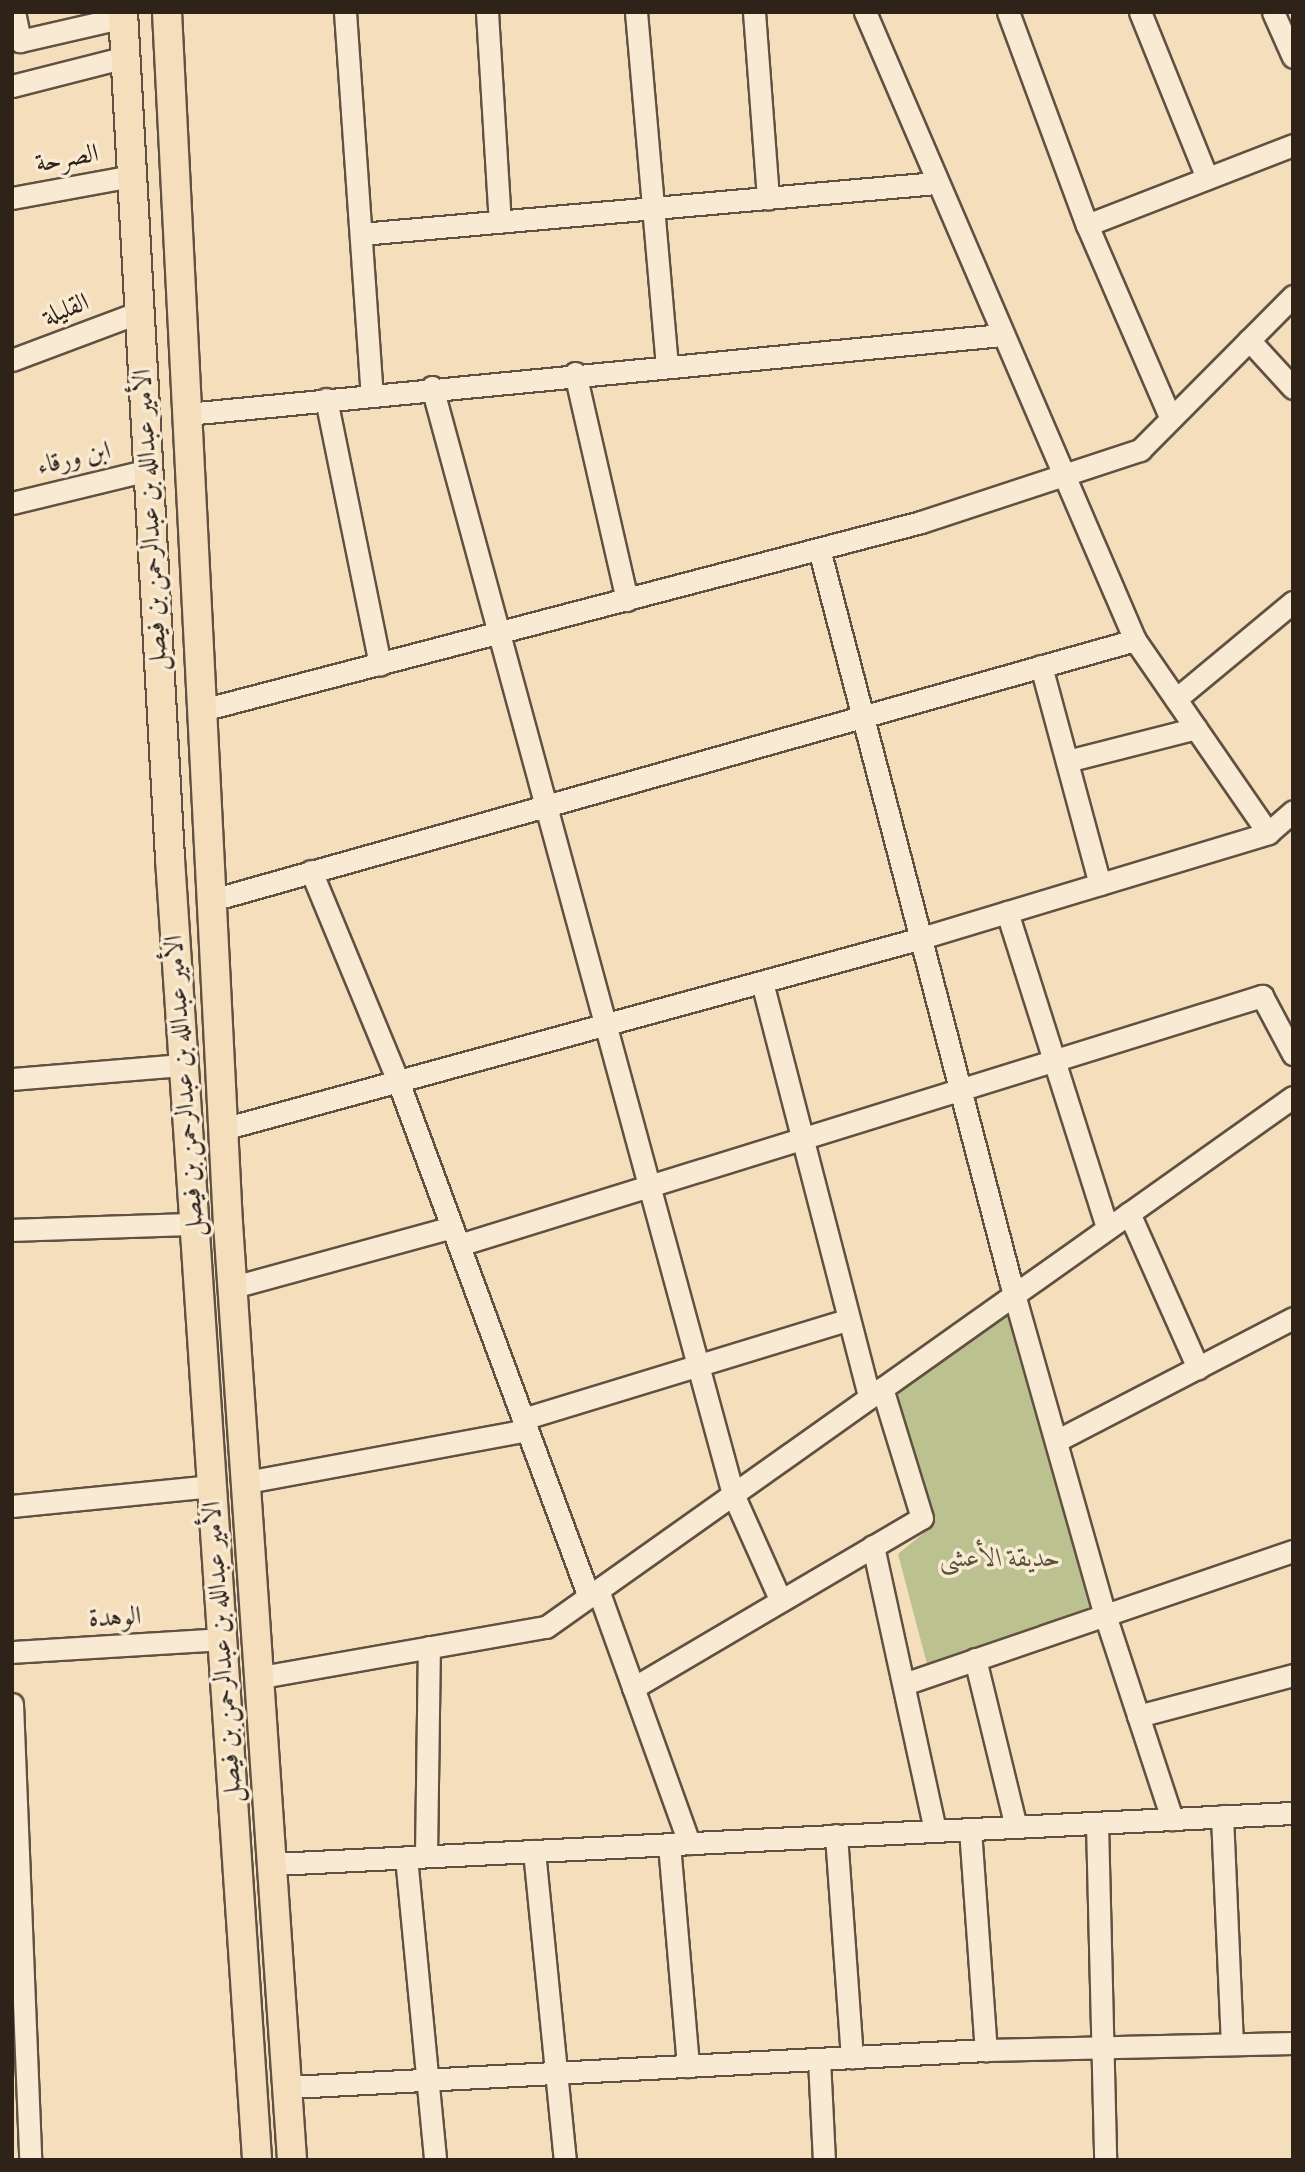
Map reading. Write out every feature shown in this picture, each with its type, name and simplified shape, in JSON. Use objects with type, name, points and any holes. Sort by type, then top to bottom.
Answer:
[{"type":"main road","name":"الأمير عبدالله بن عبدالرحمن بن فيصل","points":[[167,12],[223,1129],[291,2087],[292,2157]]},
{"type":"main road","name":"الأمير عبدالله بن عبدالرحمن بن فيصل","points":[[123,15],[183,1065],[222,1639],[251,2157]]},
{"type":"street","points":[[14,12],[20,41],[123,15]]},
{"type":"street","points":[[345,12],[372,394]]},
{"type":"street","points":[[487,12],[500,222]]},
{"type":"street","points":[[636,12],[667,363]]},
{"type":"street","points":[[754,12],[768,198]]},
{"type":"street","points":[[864,12],[1060,476],[1135,640],[1268,833]]},
{"type":"street","points":[[1009,12],[1087,225],[1171,419]]},
{"type":"street","points":[[1140,12],[1207,178]]},
{"type":"street","points":[[1273,12],[1288,33],[1293,57]]},
{"type":"street","points":[[12,86],[126,57]]},
{"type":"street","points":[[1087,225],[1293,145]]},
{"type":"street","name":"الصرحة","points":[[12,198],[132,176]]},
{"type":"street","points":[[361,234],[936,183]]},
{"type":"street","points":[[202,710],[819,549],[1140,450],[1293,296]]},
{"type":"street","name":"القليلة","points":[[12,360],[140,312]]},
{"type":"street","points":[[187,414],[667,363],[1001,335]]},
{"type":"street","points":[[1249,340],[1293,388]]},
{"type":"street","points":[[575,373],[627,600]]},
{"type":"street","points":[[432,387],[733,1494],[780,1599]]},
{"type":"street","points":[[326,399],[380,665]]},
{"type":"street","name":"ابن ورقاء","points":[[12,503],[148,470]]},
{"type":"street","points":[[819,549],[864,715],[918,939],[1013,1293],[1105,1615],[1172,1819]]},
{"type":"street","points":[[1176,699],[1293,601]]},
{"type":"street","points":[[212,900],[545,803],[1135,640]]},
{"type":"street","points":[[1041,666],[1100,884]]},
{"type":"street","points":[[1067,761],[1196,728]]},
{"type":"street","points":[[223,1129],[918,939],[1268,833],[1291,818]]},
{"type":"street","points":[[310,871],[398,1081],[525,1424],[634,1688],[679,1843],[688,2066]]},
{"type":"street","points":[[1007,912],[1107,1228]]},
{"type":"street","points":[[634,1688],[780,1599],[922,1518],[847,1320],[762,982]]},
{"type":"street","points":[[233,1287],[455,1236],[802,1142],[958,1089],[1055,1065],[1262,996],[1293,1054]]},
{"type":"street","points":[[12,1079],[183,1065]]},
{"type":"street","points":[[261,1677],[546,1627],[1013,1293],[1293,1097]]},
{"type":"street","points":[[1129,1213],[1198,1367]]},
{"type":"street","points":[[12,1230],[194,1224]]},
{"type":"street","points":[[247,1482],[525,1424],[847,1320]]},
{"type":"street","points":[[1055,1441],[1292,1320]]},
{"type":"street","points":[[12,1506],[212,1486]]},
{"type":"street","points":[[873,1546],[935,1830]]},
{"type":"street","points":[[904,1684],[1293,1551]]},
{"type":"street","name":"الوهدة","points":[[12,1652],[222,1639]]},
{"type":"street","points":[[429,1647],[416,1856],[435,2160]]},
{"type":"street","points":[[975,1659],[1016,1826]]},
{"type":"street","points":[[1138,1716],[1293,1675]]},
{"type":"street","points":[[12,1704],[19,1968],[19,2115],[30,2160]]},
{"type":"street","points":[[275,1864],[1293,1813]]},
{"type":"street","points":[[1222,1816],[1232,2044]]},
{"type":"street","points":[[1097,1823],[1105,2160]]},
{"type":"street","points":[[970,1829],[986,2050]]},
{"type":"street","points":[[836,1835],[852,2057]]},
{"type":"street","points":[[534,1851],[565,2160]]},
{"type":"street","points":[[291,2087],[986,2050],[1293,2043]]},
{"type":"street","points":[[819,2059],[824,2160]]},
{"type":"green space","name":"حديقة الأعشى","points":[[1012,1312],[1091,1607],[927,1664],[898,1554],[931,1527],[885,1399]]}]
